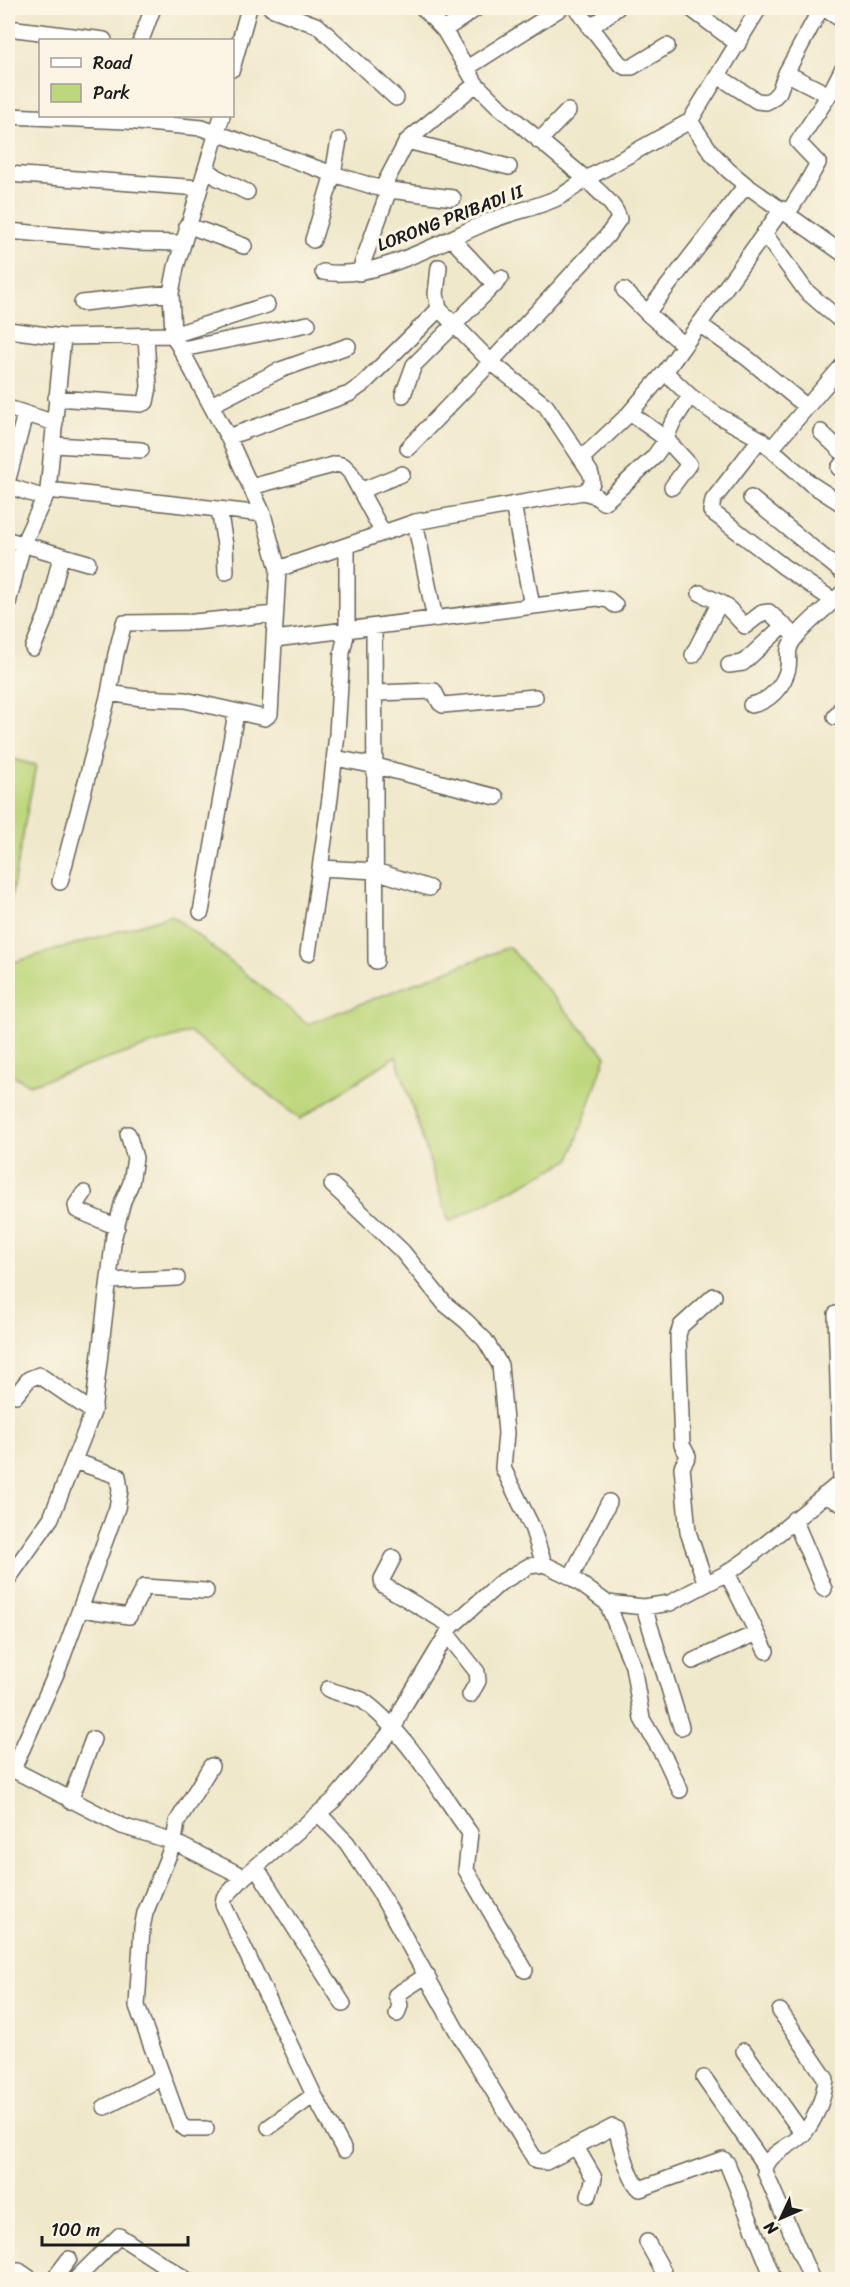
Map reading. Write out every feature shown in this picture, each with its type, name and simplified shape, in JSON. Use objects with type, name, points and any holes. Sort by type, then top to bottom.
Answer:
[{"type":"street","points":[[141,39],[153,8]]},
{"type":"street","points":[[234,62],[249,8]]},
{"type":"street","points":[[271,8],[318,26],[396,98]]},
{"type":"street","points":[[408,448],[491,362],[607,236],[619,219],[615,208],[586,179],[497,105],[476,84],[444,30],[423,8]]},
{"type":"street","points":[[444,30],[477,8]]},
{"type":"street","points":[[466,68],[561,8]]},
{"type":"street","points":[[576,8],[619,63],[628,68],[668,46]]},
{"type":"street","points":[[591,28],[617,8]]},
{"type":"street","points":[[690,8],[738,44]]},
{"type":"street","points":[[759,8],[690,121],[711,152],[746,185],[843,253]]},
{"type":"street","points":[[718,76],[756,101],[766,102],[778,92],[822,8],[843,20]]},
{"type":"street","points":[[8,28],[96,39]]},
{"type":"street","points":[[582,458],[630,413],[665,372],[764,233],[804,188],[818,163],[798,142],[843,70]]},
{"type":"street","points":[[786,73],[829,95]]},
{"type":"street","points":[[358,273],[386,190],[407,141],[476,84]]},
{"type":"street","points":[[539,141],[568,111]]},
{"type":"street","points":[[8,116],[39,117]]},
{"type":"street","points":[[67,117],[126,118],[202,128],[386,190],[453,198]]},
{"type":"street","points":[[109,693],[142,698],[185,700],[265,718],[269,715],[278,569],[263,514],[228,437],[173,335],[171,293],[182,243],[222,117]]},
{"type":"street","name":"LORONG PRIBADI II","points":[[323,272],[358,273],[452,239],[486,222],[555,198],[690,121]]},
{"type":"street","points":[[313,240],[333,174],[339,140]]},
{"type":"street","points":[[407,141],[509,167]]},
{"type":"street","points":[[207,168],[218,178],[247,192]]},
{"type":"street","points":[[8,174],[200,188]]},
{"type":"street","points":[[647,313],[746,185]]},
{"type":"street","points":[[187,225],[244,246]]},
{"type":"street","points":[[8,231],[136,242],[182,243]]},
{"type":"street","points":[[764,233],[806,291],[843,322]]},
{"type":"street","points":[[403,395],[414,365],[498,282],[452,239]]},
{"type":"street","points":[[278,569],[416,522],[583,492],[591,487],[593,481],[582,458],[546,406],[491,362],[439,309],[436,294],[439,267]]},
{"type":"street","points":[[624,290],[684,345]]},
{"type":"street","points":[[82,303],[171,293]]},
{"type":"street","points":[[8,330],[63,338],[173,335],[267,305]]},
{"type":"street","points":[[228,437],[349,394],[363,384],[439,309]]},
{"type":"street","points":[[182,349],[308,324]]},
{"type":"street","points":[[699,324],[747,357],[807,407]]},
{"type":"street","points":[[56,398],[141,404],[146,402],[148,387],[146,336]]},
{"type":"street","points":[[8,603],[23,544],[46,494],[54,445],[56,398],[63,338]]},
{"type":"street","points":[[211,405],[280,370],[348,346]]},
{"type":"street","points":[[751,705],[763,702],[776,690],[788,669],[788,649],[795,637],[838,597],[784,567],[711,511],[710,507],[713,500],[766,444],[807,407],[843,366]]},
{"type":"street","points":[[665,372],[690,396],[766,444],[811,484],[843,504]]},
{"type":"street","points":[[583,492],[594,495],[603,502],[608,499],[653,458],[690,396]]},
{"type":"street","points":[[8,408],[55,423]]},
{"type":"street","points":[[630,413],[666,439],[689,464],[672,488]]},
{"type":"street","points":[[8,479],[25,414]]},
{"type":"street","points":[[821,432],[843,452]]},
{"type":"street","points":[[54,445],[141,450]]},
{"type":"street","points":[[250,487],[337,464],[344,466],[350,472],[383,533]]},
{"type":"street","points":[[360,491],[402,474]]},
{"type":"street","points":[[8,486],[46,494],[263,514]]},
{"type":"street","points":[[751,498],[843,572]]},
{"type":"street","points":[[513,504],[532,606]]},
{"type":"street","points":[[219,509],[225,545],[226,572]]},
{"type":"street","points":[[416,522],[435,619]]},
{"type":"street","points":[[8,540],[88,563]]},
{"type":"street","points":[[308,953],[321,868],[334,758],[342,652],[347,631],[347,546]]},
{"type":"street","points":[[33,648],[46,614],[61,556]]},
{"type":"street","points":[[700,593],[720,602],[745,626],[762,613],[769,612],[795,637]]},
{"type":"street","points":[[275,639],[597,598],[609,600],[615,605]]},
{"type":"street","points":[[693,655],[720,602]]},
{"type":"street","points":[[60,882],[109,693],[116,654],[126,622],[194,622],[275,614]]},
{"type":"street","points":[[729,665],[743,663],[784,625]]},
{"type":"street","points":[[374,627],[376,961]]},
{"type":"street","points":[[375,693],[435,692],[443,705],[535,697]]},
{"type":"street","points":[[201,912],[236,713]]},
{"type":"street","points":[[334,758],[376,766],[496,797]]},
{"type":"street","points":[[321,868],[376,871],[429,888]]},
{"type":"street","points":[[8,1579],[51,1518],[93,1412],[117,1227],[131,1183],[135,1158],[128,1134]]},
{"type":"street","points":[[332,1185],[402,1251],[445,1304],[485,1340],[500,1365],[506,1433],[503,1468],[532,1527],[544,1564]]},
{"type":"street","points":[[84,1193],[76,1205],[77,1210],[117,1227]]},
{"type":"street","points":[[109,1281],[177,1278]]},
{"type":"street","points":[[706,1584],[688,1532],[682,1467],[688,1456],[682,1445],[678,1335],[681,1326],[714,1296]]},
{"type":"street","points":[[344,2150],[314,2095],[223,1904],[224,1898],[250,1872],[320,1815],[334,1800],[394,1728],[402,1709],[450,1630],[500,1583],[529,1566],[544,1564],[571,1576],[607,1603],[644,1607],[670,1603],[727,1573],[842,1481],[836,1314]]},
{"type":"street","points":[[16,1395],[29,1379],[39,1375],[93,1412]]},
{"type":"street","points":[[74,1461],[118,1476],[120,1490],[110,1530],[59,1666],[10,1768],[122,1826],[174,1842],[250,1872],[343,2004]]},
{"type":"street","points":[[824,1495],[843,1504]]},
{"type":"street","points":[[571,1576],[609,1502]]},
{"type":"street","points":[[794,1519],[824,1589]]},
{"type":"street","points":[[393,1558],[382,1579],[383,1585],[450,1630],[477,1672],[478,1681],[470,1695]]},
{"type":"street","points":[[727,1573],[766,1651]]},
{"type":"street","points":[[81,1609],[129,1616],[144,1587],[206,1591]]},
{"type":"street","points":[[607,1603],[633,1666],[642,1719],[666,1760],[680,1790]]},
{"type":"street","points":[[644,1607],[681,1727]]},
{"type":"street","points":[[693,1661],[757,1633]]},
{"type":"street","points":[[328,1689],[362,1700],[394,1728],[470,1833],[466,1870],[525,1970]]},
{"type":"street","points":[[70,1800],[93,1739]]},
{"type":"street","points":[[206,2129],[186,2129],[180,2124],[137,2006],[145,1913],[174,1842],[177,1822],[211,1766]]},
{"type":"street","points":[[320,1815],[354,1852],[379,1891],[457,2031],[536,2161],[546,2162],[612,2128],[616,2128],[635,2186],[640,2189],[719,2159],[724,2160],[774,2280]]},
{"type":"street","points":[[397,2014],[400,2005],[396,1995],[427,1975]]},
{"type":"street","points":[[780,2011],[826,2079],[814,2120],[804,2134],[769,2159],[765,2166],[765,2172],[812,2280]]},
{"type":"street","points":[[744,2052],[804,2134]]},
{"type":"street","points":[[105,2107],[163,2077]]},
{"type":"street","points":[[704,2078],[765,2166]]},
{"type":"street","points":[[269,2127],[314,2095]]},
{"type":"street","points":[[576,2147],[594,2178],[589,2195]]},
{"type":"street","points":[[75,2280],[110,2243],[121,2236],[187,2280]]},
{"type":"street","points":[[647,2242],[669,2280]]},
{"type":"street","points":[[53,2280],[69,2259]]},
{"type":"street","points":[[12,2280],[17,2271],[32,2280]]},
{"type":"green space","points":[[8,758],[36,765],[8,913]]},
{"type":"green space","points":[[172,915],[308,1024],[509,947],[606,1056],[570,1160],[449,1222],[396,1056],[300,1119],[190,1032],[29,1085],[8,1072],[8,964]]}]
